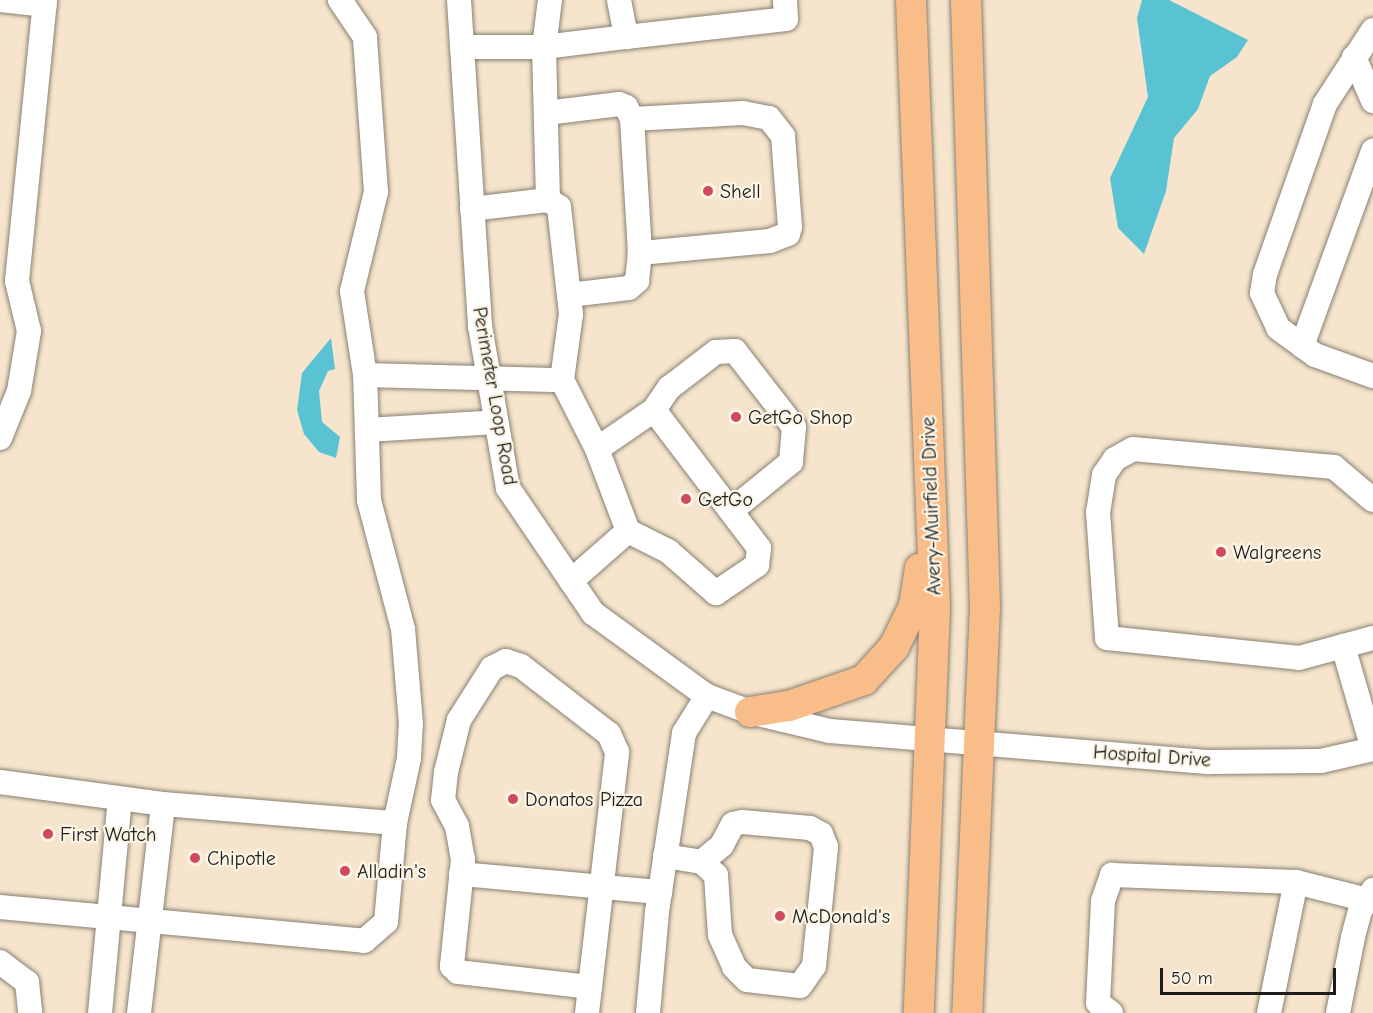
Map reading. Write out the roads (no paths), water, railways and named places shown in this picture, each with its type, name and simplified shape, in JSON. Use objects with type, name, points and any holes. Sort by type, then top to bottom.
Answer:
[{"type":"main road","name":"Avery-Muirfield Drive","points":[[911,0],[935,608],[919,1013]]},
{"type":"main road","points":[[966,0],[985,607],[967,1013]]},
{"type":"main road","points":[[750,712],[789,706],[864,680],[894,647],[914,606],[930,500]]},
{"type":"street","points":[[0,0],[45,3],[17,281],[29,331],[19,391],[0,438]]},
{"type":"street","name":"Perimeter Loop Road","points":[[459,0],[480,326],[508,488],[593,613],[707,696],[750,712],[830,731],[931,739]]},
{"type":"street","points":[[548,200],[544,47],[550,0]]},
{"type":"street","points":[[619,0],[626,37]]},
{"type":"street","points":[[462,47],[544,47],[786,20],[785,0]]},
{"type":"street","points":[[0,907],[364,941],[386,922],[395,823],[409,758],[409,693],[403,629],[369,500],[364,375],[352,291],[376,192],[365,37],[344,1]]},
{"type":"street","points":[[1373,30],[1325,104],[1265,274],[1262,293],[1278,328],[1302,346],[1316,355],[1373,376]]},
{"type":"street","points":[[1354,57],[1373,101]]},
{"type":"street","points":[[546,112],[619,104],[626,107],[632,119],[640,253],[637,281],[629,288],[569,295]]},
{"type":"street","points":[[632,119],[743,113],[770,118],[783,136],[790,227],[782,239],[640,253]]},
{"type":"street","points":[[1302,346],[1373,151]]},
{"type":"street","points":[[472,209],[548,200],[559,207],[571,314],[562,380],[597,448],[628,531],[668,551],[716,593],[757,566],[759,548],[654,411]]},
{"type":"street","points":[[597,448],[654,411],[669,388],[716,352],[735,351],[794,427],[791,462],[731,511]]},
{"type":"street","points":[[364,375],[488,376],[562,380]]},
{"type":"street","points":[[367,430],[496,422]]},
{"type":"street","points":[[1373,500],[1334,467],[1133,448],[1115,459],[1104,475],[1098,512],[1107,638],[1299,658],[1373,638]]},
{"type":"street","points":[[571,581],[628,531]]},
{"type":"street","points":[[1343,646],[1373,749]]},
{"type":"street","points":[[587,1013],[603,888],[617,752],[609,734],[521,666],[506,661],[492,668],[459,720],[446,772],[443,800],[457,826],[463,859],[451,960],[458,972],[590,987]]},
{"type":"street","points":[[648,1013],[660,892],[684,733],[707,696]]},
{"type":"street","name":"Hospital Drive","points":[[931,739],[1210,762],[1321,761],[1373,749]]},
{"type":"street","points":[[0,782],[163,804],[395,823]]},
{"type":"street","points":[[100,1013],[120,799]]},
{"type":"street","points":[[139,1013],[163,804]]},
{"type":"street","points":[[665,856],[702,862],[716,875],[720,935],[734,967],[747,980],[801,986],[813,966],[826,847],[821,834],[810,828],[742,822],[733,824],[722,845],[702,862]]},
{"type":"street","points":[[461,874],[660,892]]},
{"type":"street","points":[[1111,1013],[1098,1002],[1103,901],[1112,874],[1296,882],[1370,895],[1353,937],[1338,1013]]},
{"type":"street","points":[[1269,1013],[1296,882]]},
{"type":"street","points":[[0,962],[27,982],[30,1013]]},
{"type":"water","points":[[1142,0],[1169,0],[1248,40],[1237,57],[1210,76],[1198,109],[1174,138],[1166,191],[1144,254],[1118,228],[1110,178],[1148,97],[1137,18]]},
{"type":"water","points":[[331,338],[335,369],[328,371],[319,391],[322,422],[340,437],[336,458],[319,452],[304,434],[297,410],[302,373]]},
{"type":"place","name":"Shell","points":[[708,191]]},
{"type":"place","name":"GetGo Shop","points":[[736,417]]},
{"type":"place","name":"GetGo","points":[[686,499]]},
{"type":"place","name":"Walgreens","points":[[1221,552]]},
{"type":"place","name":"Donatos Pizza","points":[[513,799]]},
{"type":"place","name":"First Watch","points":[[48,834]]},
{"type":"place","name":"Chipotle","points":[[195,858]]},
{"type":"place","name":"Alladin's","points":[[345,871]]},
{"type":"place","name":"McDonald's","points":[[780,916]]}]
